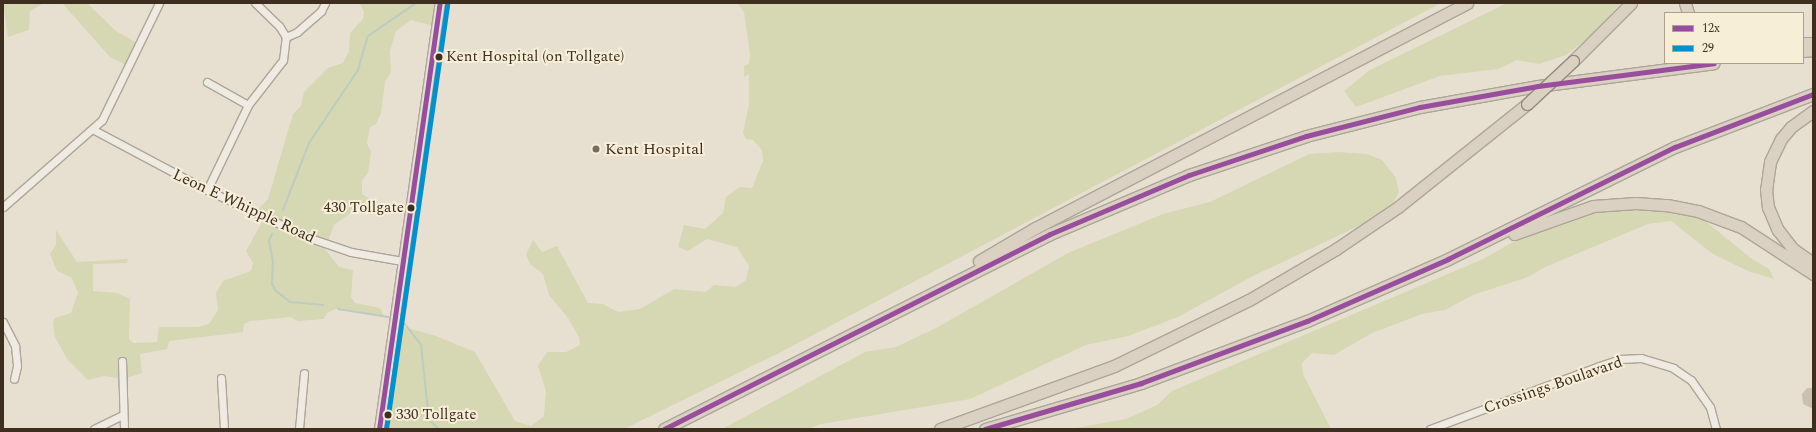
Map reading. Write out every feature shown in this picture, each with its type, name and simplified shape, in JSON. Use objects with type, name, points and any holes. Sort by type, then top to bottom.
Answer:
[{"type":"highway","points":[[924,295],[1035,228],[1467,3]]},
{"type":"highway","points":[[940,429],[1114,366],[1250,300],[1336,249],[1398,207],[1527,104],[1573,61],[1631,3]]},
{"type":"highway","points":[[664,429],[924,295],[1131,198],[1306,136],[1359,121],[1480,96],[1707,64]]},
{"type":"highway","points":[[1425,270],[1675,147],[1813,94]]},
{"type":"highway","points":[[1813,111],[1791,127],[1781,140],[1770,162],[1766,189],[1768,207],[1778,230],[1793,249],[1813,263]]},
{"type":"highway","points":[[985,429],[1105,394],[1213,358],[1308,321],[1425,270],[1567,213],[1593,206],[1636,202],[1684,208],[1726,220],[1766,241],[1813,274]]},
{"type":"main road","points":[[379,429],[440,3]]},
{"type":"street","points":[[3,207],[94,130],[111,106],[136,46],[159,3]]},
{"type":"street","points":[[207,190],[248,105],[283,60],[286,38],[280,26],[255,3]]},
{"type":"street","points":[[286,38],[297,32],[321,11],[325,3]]},
{"type":"street","points":[[207,82],[248,105]]},
{"type":"street","name":"Leon E Whipple Road","points":[[94,130],[207,190],[310,238],[351,252],[402,261]]},
{"type":"street","points":[[3,322],[15,346],[17,366],[14,379]]},
{"type":"street","name":"Crossings Boulavard","points":[[1430,429],[1599,366],[1621,359],[1641,358],[1673,368],[1691,380],[1710,408],[1716,429]]},
{"type":"street","points":[[122,361],[124,429]]},
{"type":"street","points":[[299,429],[304,373]]},
{"type":"street","points":[[221,378],[224,429]]},
{"type":"street","points":[[94,429],[123,415]]},
{"type":"green space","points":[[3,3],[44,3],[30,11],[29,30],[8,37]]},
{"type":"green space","points":[[62,3],[87,3],[116,31],[137,43],[128,66],[110,57]]},
{"type":"green space","points":[[359,3],[437,3],[434,26],[411,20],[396,31],[390,51],[391,72],[385,82],[381,113],[376,124],[370,127],[367,143],[371,152],[368,173],[362,180],[362,194],[370,199],[334,225],[327,244],[320,243],[339,267],[353,270],[351,297],[355,303],[380,308],[384,316],[338,308],[327,313],[324,319],[298,321],[290,317],[251,321],[244,324],[243,332],[169,341],[167,349],[140,354],[142,373],[123,379],[104,376],[88,380],[67,359],[55,337],[53,322],[55,318],[71,313],[78,293],[72,278],[57,271],[50,254],[56,245],[56,230],[77,262],[128,259],[127,263],[93,264],[93,291],[117,293],[130,299],[129,339],[133,343],[157,342],[159,327],[198,327],[209,324],[218,310],[216,293],[223,281],[251,271],[253,263],[246,251],[263,220],[254,214],[268,199],[293,114],[301,106],[304,92],[328,68],[343,63],[349,51],[350,33],[363,19],[364,11]]},
{"type":"green space","points":[[737,3],[1441,3],[781,352],[624,429],[380,429],[397,325],[436,336],[475,352],[515,421],[531,426],[544,416],[546,391],[538,366],[547,352],[566,352],[580,345],[579,337],[568,318],[549,295],[543,274],[530,264],[526,254],[533,240],[542,252],[557,246],[588,303],[603,304],[618,312],[640,309],[674,289],[706,292],[714,285],[736,287],[746,280],[749,266],[737,247],[707,239],[688,251],[678,247],[684,225],[705,229],[723,213],[726,197],[740,187],[752,188],[763,161],[762,150],[753,140],[746,139],[743,133],[749,104],[749,74],[744,77],[744,66],[749,64],[750,55],[744,12]]},
{"type":"green space","points":[[1507,3],[1621,3],[1590,36],[1566,55],[1539,64],[1517,60],[1498,69],[1440,76],[1356,107],[1344,91],[1370,70]]},
{"type":"green space","points":[[1338,152],[1367,154],[1382,160],[1396,178],[1399,192],[1394,202],[1361,225],[1253,276],[1178,317],[1128,336],[1086,345],[970,399],[821,424],[808,429],[722,429],[865,352],[896,347],[936,328],[1068,253],[1163,214],[1210,202],[1309,154]]},
{"type":"green space","points":[[1609,206],[1694,212],[1752,259],[1769,269],[1774,279],[1748,271],[1713,254],[1671,221],[1648,224],[1543,268],[1528,277],[1473,295],[1445,310],[1422,314],[1372,333],[1334,355],[1312,353],[1302,363],[1303,374],[1331,429],[1070,429],[1126,419],[1157,405],[1172,391],[1483,259],[1543,225]]},
{"type":"building","points":[[1807,388],[1813,388],[1813,409],[1803,404],[1802,394]]},
{"type":"waterway","points":[[283,210],[309,143],[358,70],[368,36],[416,3]]},
{"type":"waterway","points":[[272,234],[269,241],[273,262],[272,284],[276,291],[290,302],[323,305]]},
{"type":"waterway","points":[[338,309],[388,317]]},
{"type":"waterway","points":[[404,323],[421,345],[429,420],[439,429]]},
{"type":"transit line","name":"12x","points":[[379,429],[440,3]]},
{"type":"transit line","name":"29","points":[[386,429],[447,4]]},
{"type":"transit line","name":"12x","points":[[664,429],[1050,234],[1189,175],[1306,136],[1420,107],[1538,86],[1706,64]]},
{"type":"transit line","name":"12x","points":[[985,429],[1141,383],[1307,321],[1448,259],[1675,147],[1813,94]]},
{"type":"place","name":"Kent Hospital (on Tollgate)","points":[[439,57]]},
{"type":"place","name":"Kent Hospital","points":[[596,149]]},
{"type":"place","name":"430 Tollgate","points":[[411,208]]},
{"type":"place","name":"330 Tollgate","points":[[388,415]]}]
